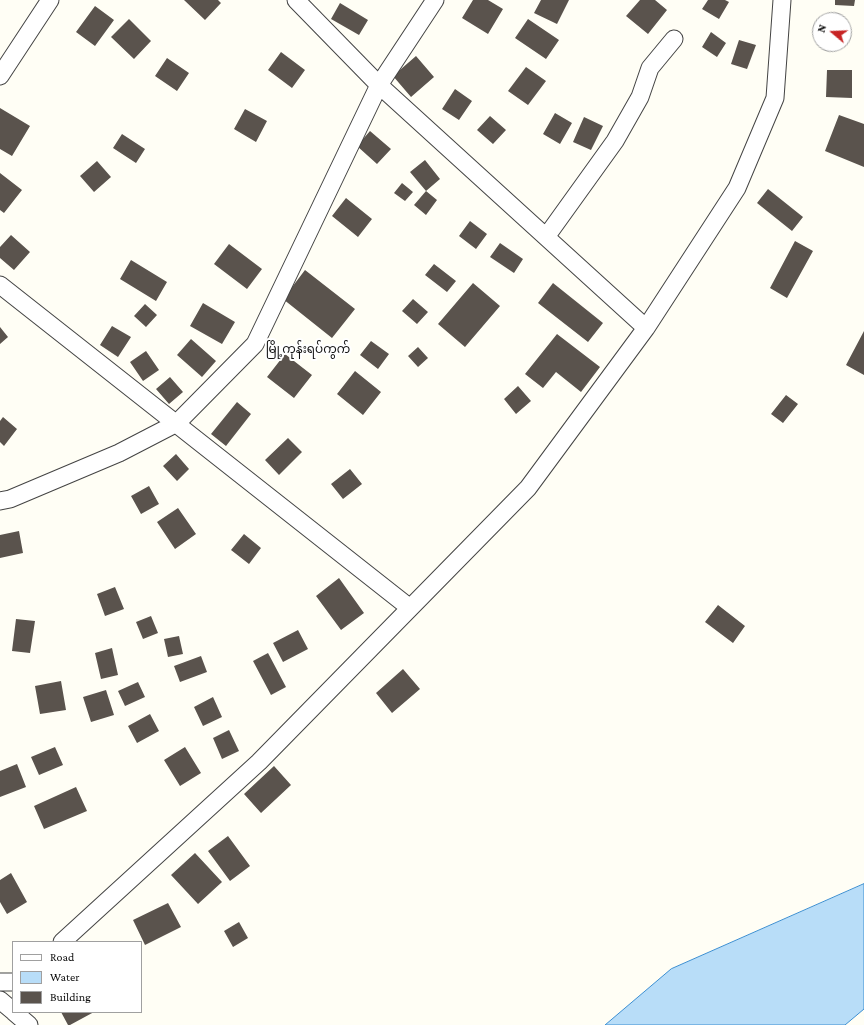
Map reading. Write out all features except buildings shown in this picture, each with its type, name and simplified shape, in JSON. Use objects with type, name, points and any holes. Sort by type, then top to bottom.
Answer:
[{"type":"street","points":[[0,76],[50,0]]},
{"type":"street","points":[[296,0],[379,85],[646,328]]},
{"type":"street","points":[[0,501],[10,499],[119,453],[177,423],[255,344],[379,85],[435,0]]},
{"type":"street","points":[[63,941],[259,762],[528,488],[646,328],[737,188],[775,98],[782,0]]},
{"type":"street","points":[[546,237],[615,141],[640,97],[650,68],[674,40]]},
{"type":"street","points":[[0,285],[410,608]]},
{"type":"street","points":[[0,982],[12,982]]},
{"type":"street","points":[[0,1000],[12,1010]]},
{"type":"street","points":[[15,1013],[29,1025]]},
{"type":"water","points":[[864,884],[864,1009],[845,1025],[605,1025],[671,969]]},
{"type":"district","name":"မြို့ကုန်းရပ်ကွက်","points":[[308,349]]}]
